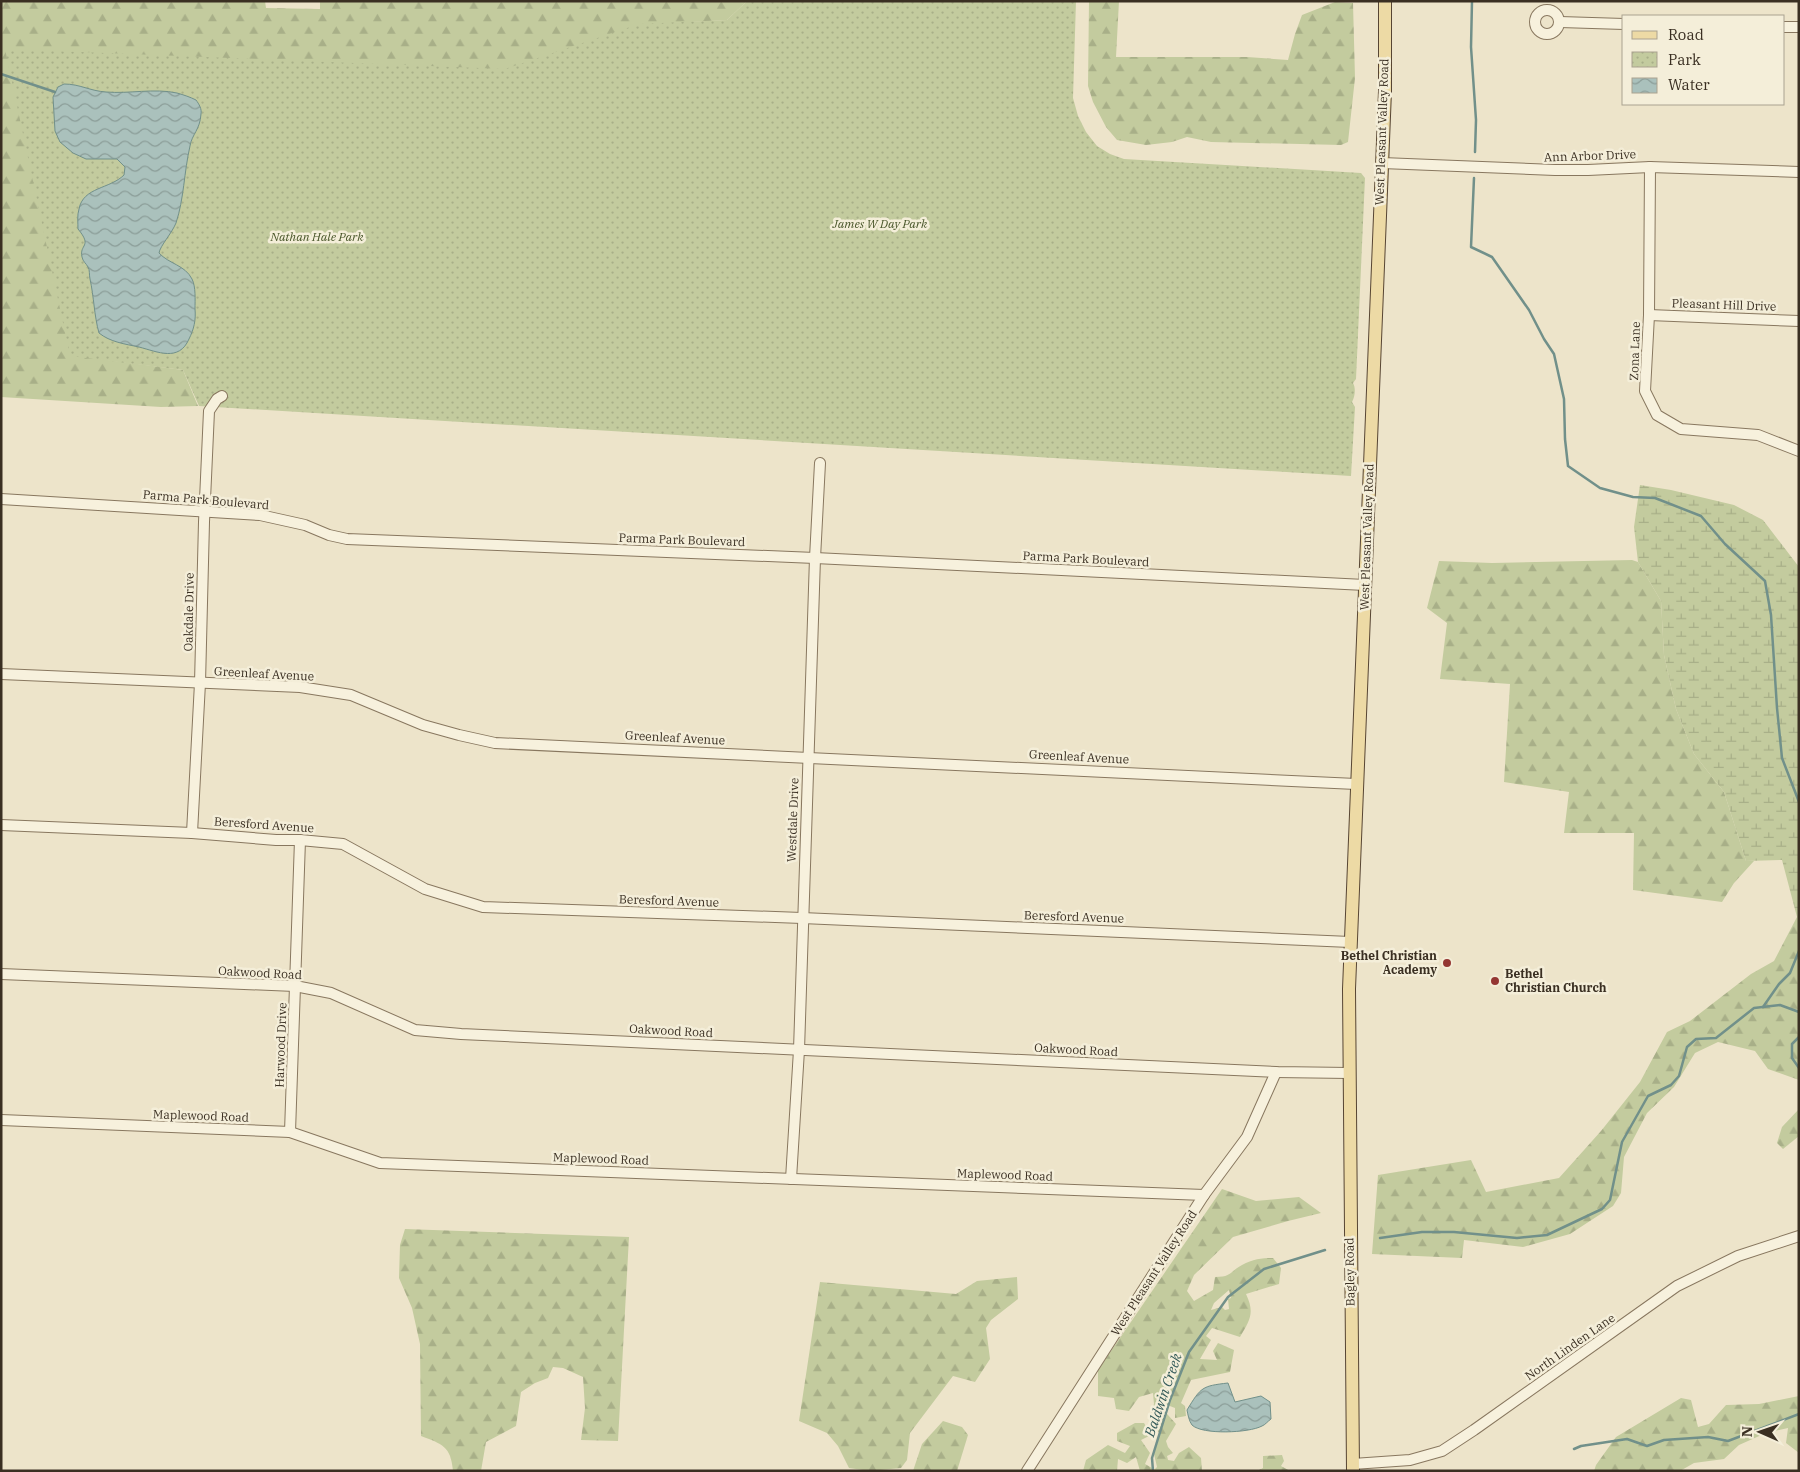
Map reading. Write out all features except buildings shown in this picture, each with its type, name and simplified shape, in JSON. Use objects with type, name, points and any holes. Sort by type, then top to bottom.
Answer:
[{"type":"main road","name":"West Pleasant Valley Road","points":[[1349,1073],[1350,942],[1385,91],[1385,1]]},
{"type":"main road","name":"Bagley Road","points":[[1349,1073],[1353,1467]]},
{"type":"street","points":[[1560,22],[1622,24]]},
{"type":"street","points":[[1785,27],[1799,27]]},
{"type":"street","name":"Ann Arbor Drive","points":[[1382,163],[1571,171],[1650,167],[1799,172]]},
{"type":"street","name":"Zona Lane","points":[[1650,167],[1645,391],[1657,415],[1681,429],[1758,435],[1799,451]]},
{"type":"street","name":"Pleasant Hill Drive","points":[[1648,315],[1799,320]]},
{"type":"street","name":"Oakdale Drive","points":[[192,833],[200,683],[204,510],[209,411],[217,399],[222,396]]},
{"type":"street","name":"Westdale Drive","points":[[791,1179],[799,1050],[802,918],[820,463]]},
{"type":"street","name":"Parma Park Boulevard","points":[[1,500],[260,514],[305,525],[329,535],[347,539],[815,558],[1365,585]]},
{"type":"street","name":"Greenleaf Avenue","points":[[1,674],[300,687],[351,695],[423,725],[495,742],[1356,784]]},
{"type":"street","name":"Beresford Avenue","points":[[1,825],[192,833],[343,844],[370,857],[425,889],[483,907],[802,918],[1350,942]]},
{"type":"street","name":"Harwood Drive","points":[[290,1132],[300,840]]},
{"type":"street","name":"Oakwood Road","points":[[1,974],[295,986],[332,993],[415,1030],[461,1034],[1276,1072],[1349,1073]]},
{"type":"street","name":"West Pleasant Valley Road","points":[[1027,1471],[1204,1196],[1247,1136],[1276,1072]]},
{"type":"street","name":"Maplewood Road","points":[[1,1120],[290,1132],[380,1163],[1204,1196]]},
{"type":"street","name":"North Linden Lane","points":[[1353,1467],[1410,1460],[1442,1451],[1482,1425],[1678,1286],[1738,1256],[1799,1236]]},
{"type":"green space","points":[[1,1],[265,1],[266,8],[320,9],[320,1],[747,1],[727,20],[639,25],[70,355],[183,370],[198,406],[161,407],[1,397]]},
{"type":"green space","name":"James W Day Park","points":[[747,1],[1076,1],[1073,98],[1078,116],[1086,132],[1097,146],[1110,154],[1124,159],[1361,173],[1365,178],[1356,379],[1353,383],[1355,392],[1352,402],[1355,407],[1351,476],[199,406],[183,370],[70,356],[5,49],[505,69],[639,24],[727,20]]},
{"type":"green space","points":[[1089,1],[1119,1],[1116,57],[1247,57],[1288,60],[1302,15],[1335,2],[1353,3],[1355,78],[1348,142],[1341,145],[1211,142],[1187,137],[1172,142],[1146,145],[1117,140],[1106,127],[1093,102],[1088,86]]},
{"type":"green space","points":[[1640,485],[1671,490],[1734,505],[1763,520],[1799,567],[1799,917],[1797,917],[1782,860],[1746,861],[1724,792],[1694,754],[1676,709],[1664,655],[1661,601],[1638,562],[1634,527]]},
{"type":"green space","points":[[1632,560],[1638,562],[1661,601],[1664,655],[1676,709],[1694,754],[1724,792],[1746,861],[1754,861],[1734,883],[1722,902],[1633,890],[1634,833],[1564,833],[1569,792],[1504,782],[1510,684],[1440,679],[1447,623],[1427,608],[1439,561],[1492,563]]},
{"type":"green space","points":[[1797,917],[1799,917],[1799,1080],[1768,1069],[1755,1051],[1718,1042],[1695,1053],[1674,1087],[1647,1113],[1624,1157],[1621,1193],[1613,1206],[1570,1234],[1523,1247],[1464,1240],[1462,1258],[1372,1254],[1378,1175],[1471,1160],[1486,1192],[1559,1178],[1601,1131],[1640,1082],[1667,1032],[1690,1021],[1751,974],[1774,961]]},
{"type":"green space","points":[[1799,1109],[1799,1136],[1783,1149],[1777,1143],[1782,1127]]},
{"type":"green space","points":[[1222,1189],[1256,1201],[1299,1197],[1321,1213],[1233,1237],[1194,1275],[1187,1291],[1194,1301],[1213,1290],[1215,1277],[1228,1275],[1250,1261],[1273,1258],[1281,1268],[1279,1284],[1246,1294],[1251,1311],[1240,1337],[1212,1328],[1206,1336],[1211,1340],[1200,1359],[1217,1360],[1213,1351],[1218,1343],[1234,1350],[1230,1372],[1191,1380],[1181,1403],[1185,1406],[1186,1416],[1175,1418],[1175,1408],[1162,1403],[1160,1406],[1176,1424],[1166,1441],[1173,1453],[1167,1456],[1168,1460],[1174,1461],[1179,1453],[1189,1447],[1201,1458],[1202,1471],[1153,1471],[1157,1467],[1154,1454],[1160,1434],[1156,1429],[1162,1421],[1149,1419],[1154,1404],[1153,1393],[1139,1397],[1129,1411],[1116,1409],[1114,1398],[1098,1396],[1098,1370]],"holes":[[[1229,1290],[1231,1298],[1228,1299],[1229,1309],[1225,1310],[1222,1307],[1211,1310],[1214,1303]]]},
{"type":"green space","points":[[405,1229],[629,1237],[618,1441],[581,1440],[585,1408],[583,1377],[563,1368],[553,1367],[548,1378],[535,1383],[521,1392],[516,1426],[486,1442],[481,1471],[453,1471],[448,1451],[435,1441],[421,1436],[420,1344],[412,1308],[399,1278],[400,1245]]},
{"type":"green space","points":[[1017,1277],[1018,1299],[991,1320],[986,1328],[990,1359],[975,1382],[953,1376],[910,1433],[907,1460],[901,1468],[870,1471],[849,1468],[838,1446],[827,1433],[799,1421],[820,1282],[956,1294],[977,1281]]},
{"type":"green space","points":[[1799,1396],[1799,1453],[1786,1443],[1788,1428],[1766,1433],[1739,1445],[1724,1459],[1694,1463],[1680,1471],[1594,1471],[1596,1465],[1616,1437],[1681,1398],[1691,1400],[1698,1427],[1709,1424],[1726,1405],[1759,1404]]},
{"type":"green space","points":[[943,1421],[962,1427],[968,1435],[957,1471],[913,1471],[922,1444]]},
{"type":"green space","points":[[1135,1423],[1144,1423],[1151,1435],[1141,1440],[1150,1453],[1145,1464],[1152,1468],[1152,1471],[1140,1471],[1136,1457],[1127,1463],[1118,1459],[1117,1471],[1083,1471],[1086,1460],[1108,1445],[1125,1453],[1130,1446],[1117,1441],[1117,1433]]},
{"type":"green space","points":[[1282,1455],[1284,1461],[1281,1466],[1290,1471],[1257,1471],[1263,1468],[1263,1456]]},
{"type":"water","points":[[64,84],[106,92],[159,91],[177,93],[196,100],[200,107],[198,128],[192,138],[186,166],[179,214],[159,253],[189,274],[194,286],[194,324],[189,339],[180,351],[167,354],[161,353],[108,339],[99,333],[89,270],[82,257],[85,239],[78,229],[78,211],[86,196],[118,180],[124,175],[125,167],[117,159],[86,159],[73,153],[60,142],[55,131],[53,97],[58,87]]},
{"type":"water","points":[[1228,1383],[1235,1402],[1261,1396],[1270,1402],[1271,1419],[1256,1428],[1226,1432],[1205,1430],[1192,1425],[1187,1410],[1199,1392],[1213,1385]]},
{"type":"waterway","points":[[1472,1],[1471,47],[1476,120],[1475,152]]},
{"type":"waterway","points":[[1,74],[55,92]]},
{"type":"waterway","points":[[1474,178],[1471,247],[1492,257],[1529,310],[1554,354],[1564,399],[1568,466],[1600,488],[1633,497],[1655,498],[1701,516],[1725,544],[1765,581],[1771,615],[1782,758],[1799,802]]},
{"type":"waterway","points":[[1763,1007],[1779,984],[1790,973],[1799,951]]},
{"type":"waterway","points":[[1380,1238],[1422,1232],[1454,1232],[1517,1238],[1547,1235],[1602,1209],[1610,1200],[1622,1142],[1648,1096],[1671,1085],[1679,1076],[1687,1047],[1696,1039],[1716,1038],[1754,1008],[1780,1005],[1799,1012]]},
{"type":"waterway","points":[[1799,1037],[1792,1044],[1792,1058],[1799,1068]]},
{"type":"waterway","name":"Baldwin Creek","points":[[1153,1471],[1152,1458],[1170,1400],[1189,1352],[1228,1297],[1264,1269],[1325,1250]]},
{"type":"waterway","points":[[1574,1449],[1581,1446],[1627,1439],[1647,1446],[1664,1440],[1708,1437],[1728,1441],[1799,1414]]},
{"type":"place","name":"Bethel Christian Academy","points":[[1447,963]]},
{"type":"place","name":"Bethel Christian Church","points":[[1495,981]]},
{"type":"park label","name":"Nathan Hale Park","points":[[317,237]]}]
